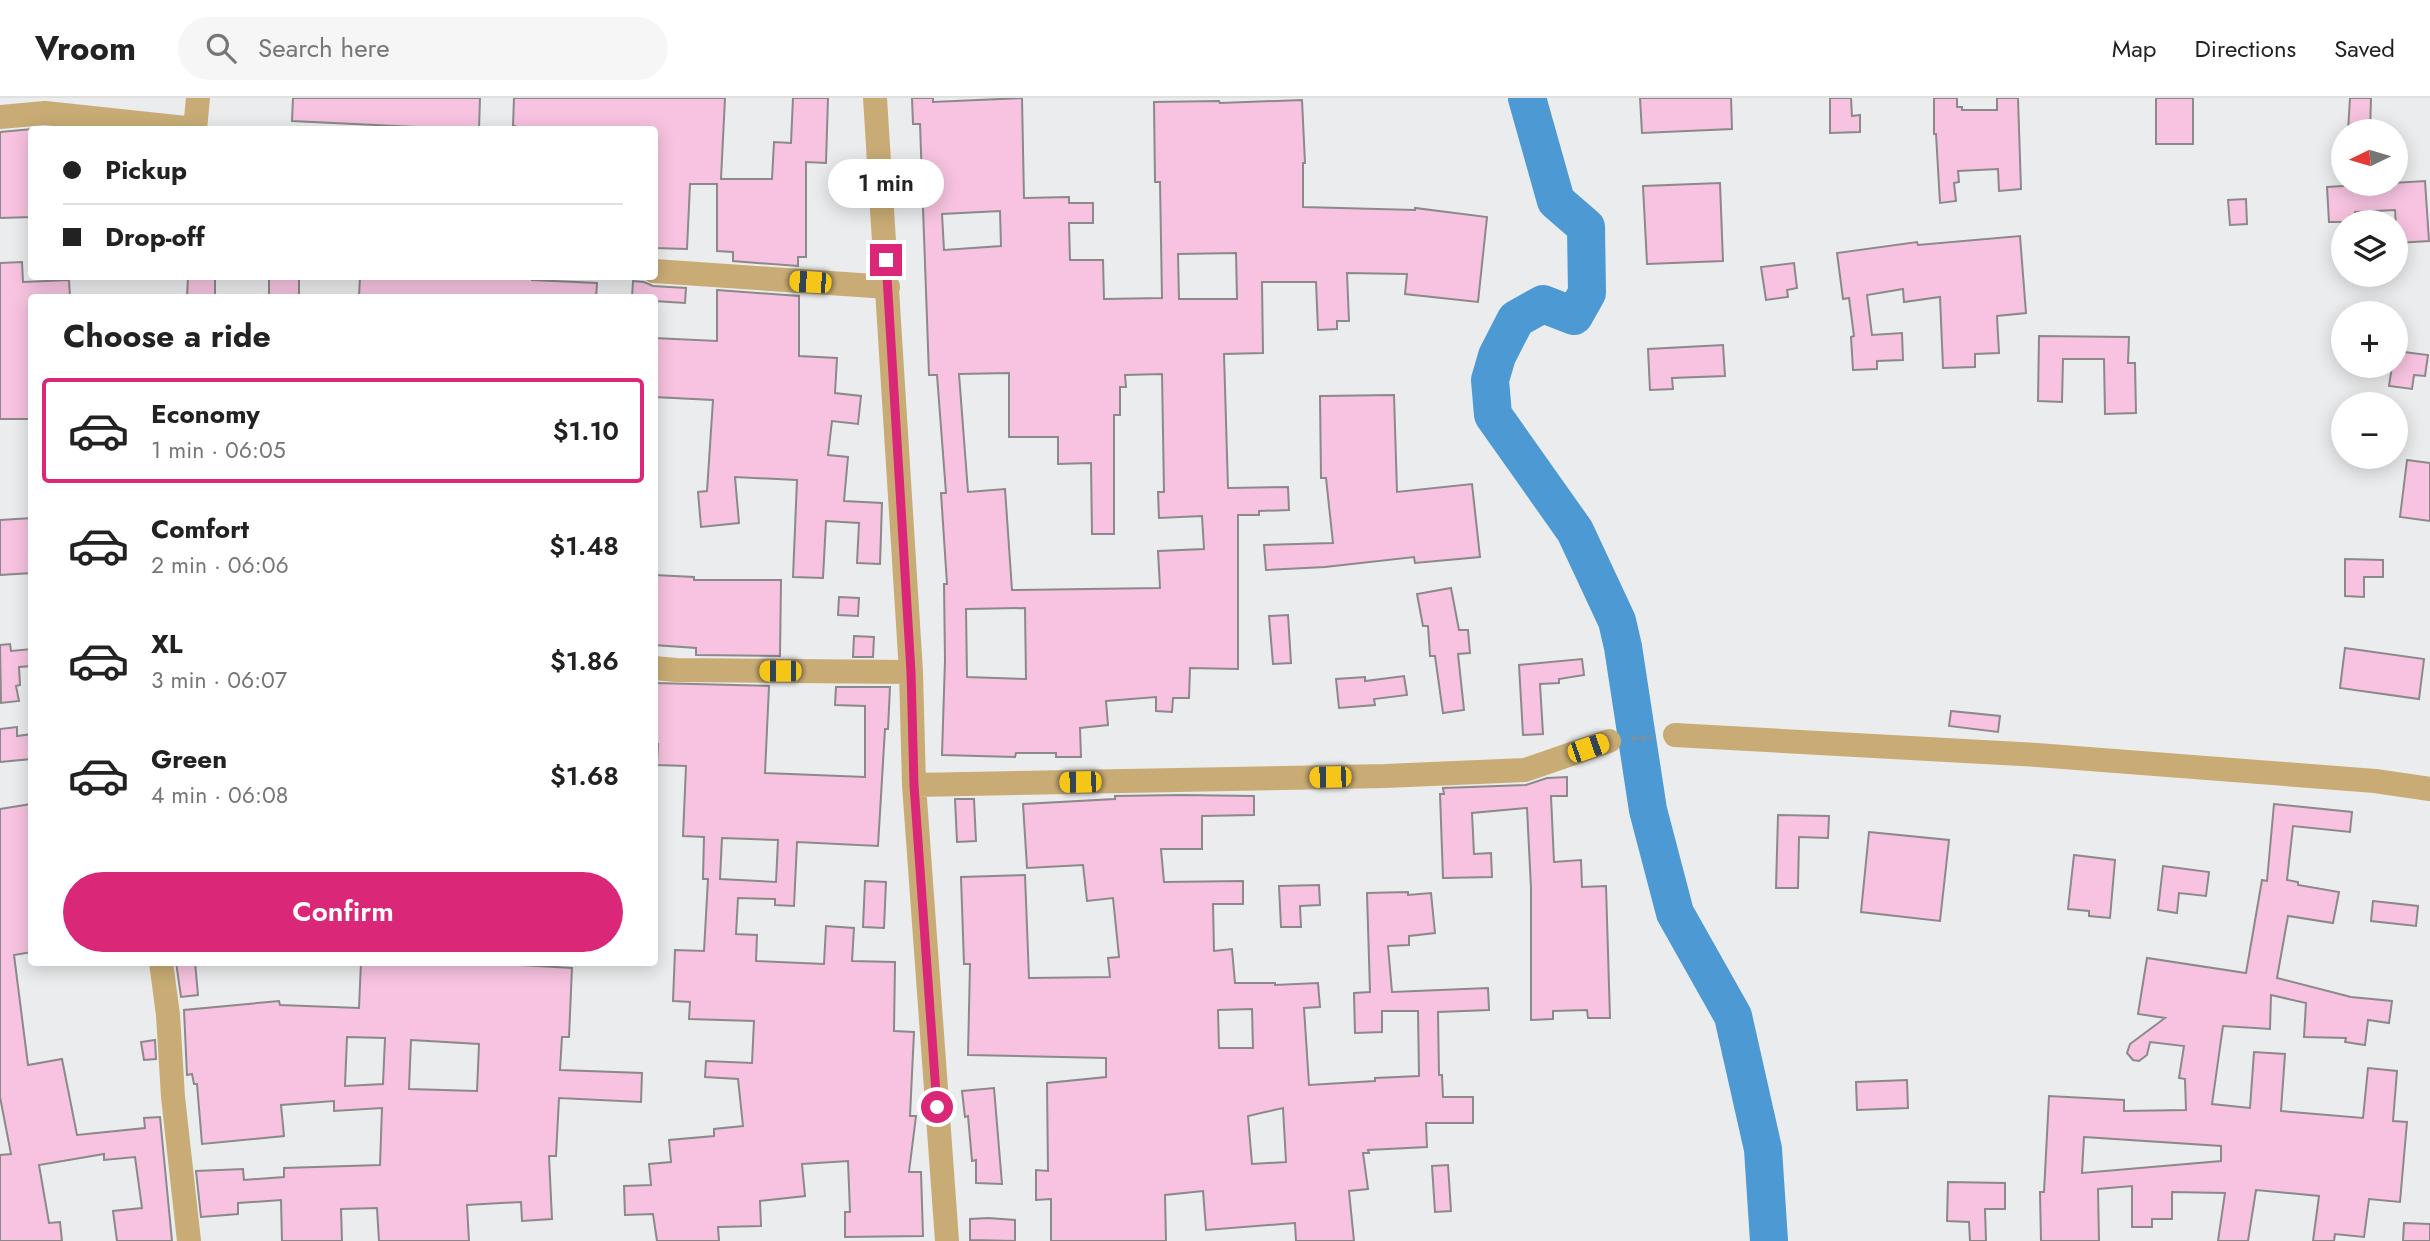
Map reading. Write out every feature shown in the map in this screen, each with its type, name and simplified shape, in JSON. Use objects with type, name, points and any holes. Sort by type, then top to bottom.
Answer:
[{"type":"street","points":[[194,126],[198,98]]},
{"type":"street","points":[[875,98],[911,672],[914,785],[947,1241]]},
{"type":"street","points":[[0,117],[45,113],[159,126]]},
{"type":"street","points":[[658,271],[888,287]]},
{"type":"street","points":[[658,668],[911,672]]},
{"type":"street","points":[[1675,735],[2037,755],[2375,781],[2430,789]]},
{"type":"street","points":[[914,785],[1385,776],[1525,770],[1609,741]]},
{"type":"street","points":[[161,966],[168,1015],[173,1097],[189,1241]]},
{"type":"path","points":[[1609,741],[1675,735]]},
{"type":"building","points":[[293,98],[480,98],[479,126],[396,126],[292,121]]},
{"type":"building","points":[[514,98],[725,98],[721,179],[772,179],[774,142],[791,143],[793,98],[828,98],[826,163],[806,162],[806,257],[798,257],[798,266],[733,261],[733,252],[717,251],[717,184],[690,184],[687,249],[658,248],[658,126],[513,126]]},
{"type":"building","points":[[912,98],[933,98],[933,102],[1022,98],[1024,198],[1069,197],[1069,203],[1093,203],[1093,223],[1069,223],[1070,260],[1103,260],[1104,299],[1162,298],[1160,182],[1155,182],[1154,102],[1302,100],[1305,163],[1303,207],[1415,208],[1487,217],[1478,302],[1405,294],[1407,274],[1347,273],[1349,321],[1337,321],[1337,329],[1318,330],[1316,282],[1262,282],[1263,353],[1224,354],[1228,488],[1288,487],[1289,510],[1238,515],[1238,669],[1190,668],[1189,698],[1173,698],[1172,712],[1156,711],[1156,697],[1106,701],[1108,725],[1080,728],[1081,757],[1056,757],[1056,753],[1016,753],[1015,757],[942,755],[944,584],[947,584],[941,493],[946,493],[937,375],[929,375],[920,124],[913,124]],"holes":[[[1000,211],[1001,246],[944,250],[942,214]],[[1236,253],[1237,299],[1179,299],[1178,254]],[[1009,373],[1009,437],[1058,437],[1058,464],[1091,463],[1092,534],[1114,534],[1114,415],[1120,415],[1120,387],[1126,387],[1125,375],[1162,374],[1164,492],[1158,492],[1159,518],[1202,516],[1204,549],[1158,551],[1160,588],[1012,590],[1005,489],[968,492],[959,374]],[[1025,608],[1026,679],[967,677],[966,609]]]},
{"type":"building","points":[[1640,98],[1731,98],[1732,129],[1642,133]]},
{"type":"building","points":[[1830,98],[1851,98],[1852,116],[1860,115],[1860,132],[1830,133]]},
{"type":"building","points":[[1934,98],[1957,98],[1957,107],[1962,107],[1962,110],[1997,110],[1997,98],[2018,98],[2021,189],[1999,191],[1998,169],[1958,171],[1959,182],[1954,183],[1956,201],[1940,203]]},
{"type":"building","points":[[2156,98],[2193,98],[2193,144],[2156,144]]},
{"type":"building","points":[[2350,98],[2371,98],[2370,119],[2349,119]]},
{"type":"building","points":[[28,129],[28,217],[0,218],[0,132]]},
{"type":"building","points":[[2425,181],[2429,241],[2408,242],[2408,210],[2331,210],[2329,222],[2327,187],[2331,187],[2331,196],[2408,196],[2408,182]]},
{"type":"building","points":[[1720,183],[1723,261],[1647,264],[1643,186]]},
{"type":"building","points":[[2246,199],[2247,224],[2230,225],[2228,200]]},
{"type":"building","points":[[2020,236],[2026,313],[1997,316],[1999,353],[1975,354],[1975,367],[1943,368],[1940,297],[1904,302],[1903,289],[1867,295],[1872,335],[1902,333],[1903,360],[1877,361],[1877,369],[1853,370],[1851,337],[1854,336],[1849,298],[1843,299],[1837,253],[1917,242],[1918,245]]},
{"type":"building","points":[[22,262],[23,282],[69,280],[70,294],[28,294],[28,419],[0,419],[0,263]]},
{"type":"building","points":[[1794,263],[1797,288],[1787,290],[1788,297],[1766,300],[1761,267]]},
{"type":"building","points":[[188,280],[215,280],[215,294],[187,294]]},
{"type":"building","points":[[269,280],[299,280],[299,294],[269,294]]},
{"type":"building","points":[[360,280],[532,280],[597,283],[596,294],[359,294]]},
{"type":"building","points":[[633,281],[653,286],[686,288],[685,303],[658,301],[658,294],[632,294]]},
{"type":"building","points":[[717,290],[799,296],[799,356],[837,358],[835,393],[861,396],[858,424],[832,421],[828,455],[848,457],[844,501],[882,503],[880,564],[857,563],[859,523],[826,521],[823,578],[793,577],[797,480],[735,477],[739,523],[701,527],[698,492],[707,491],[713,400],[658,397],[658,338],[717,341]]},
{"type":"building","points":[[2039,336],[2129,337],[2128,363],[2135,363],[2136,413],[2105,414],[2104,359],[2063,359],[2062,402],[2038,401]]},
{"type":"building","points":[[1723,345],[1725,376],[1672,378],[1673,389],[1650,390],[1648,349]]},
{"type":"building","points":[[2408,352],[2428,355],[2425,376],[2414,375],[2412,389],[2389,386],[2390,378],[2408,378]]},
{"type":"building","points":[[1394,395],[1397,492],[1472,484],[1480,557],[1415,563],[1414,557],[1325,567],[1266,570],[1264,545],[1333,543],[1326,478],[1321,478],[1320,396]]},
{"type":"building","points":[[2408,460],[2430,463],[2430,521],[2400,517]]},
{"type":"building","points":[[28,518],[28,573],[0,575],[0,520]]},
{"type":"building","points":[[2345,559],[2383,560],[2383,577],[2364,577],[2364,597],[2345,596]]},
{"type":"building","points":[[658,575],[694,577],[694,580],[781,580],[780,656],[696,655],[696,648],[658,645]]},
{"type":"building","points":[[1451,588],[1459,630],[1468,630],[1470,653],[1458,654],[1464,710],[1443,713],[1435,656],[1430,656],[1428,626],[1423,626],[1417,594]]},
{"type":"building","points":[[839,597],[859,598],[858,616],[838,615]]},
{"type":"building","points":[[1288,615],[1291,663],[1273,664],[1269,616]]},
{"type":"building","points":[[854,636],[874,637],[873,657],[853,657]]},
{"type":"building","points":[[10,644],[11,651],[28,649],[28,666],[19,667],[20,685],[16,686],[19,701],[1,703],[0,645]]},
{"type":"building","points":[[2345,648],[2424,659],[2419,699],[2340,688]]},
{"type":"building","points":[[1582,659],[1584,675],[1559,679],[1559,683],[1540,684],[1543,734],[1523,735],[1519,665]]},
{"type":"building","points":[[1404,676],[1407,695],[1374,699],[1375,705],[1339,708],[1336,679],[1365,677],[1365,681]]},
{"type":"building","points":[[658,683],[769,686],[765,773],[865,777],[865,706],[835,705],[836,687],[890,687],[878,846],[797,842],[794,906],[775,905],[775,899],[738,898],[736,934],[757,935],[756,961],[824,964],[826,926],[854,928],[852,961],[895,962],[894,1031],[914,1032],[910,1116],[916,1116],[909,1172],[921,1172],[923,1236],[845,1237],[845,1212],[850,1212],[848,1161],[802,1164],[805,1196],[760,1201],[761,1226],[718,1227],[719,1241],[657,1241],[653,1214],[625,1215],[624,1186],[651,1185],[649,1164],[671,1162],[669,1140],[714,1136],[714,1129],[743,1126],[738,1079],[705,1077],[706,1061],[752,1063],[754,1021],[689,1019],[690,1002],[673,1001],[675,950],[704,951],[708,879],[703,879],[704,837],[683,836],[686,766],[658,765]],"holes":[[[722,838],[778,840],[776,882],[720,879]]]},
{"type":"building","points":[[1951,711],[2000,716],[1998,732],[1949,726]]},
{"type":"building","points":[[17,727],[17,736],[28,735],[28,759],[0,762],[0,729]]},
{"type":"building","points":[[1567,777],[1567,796],[1551,796],[1554,862],[1581,860],[1582,887],[1606,886],[1610,1018],[1588,1018],[1587,1010],[1553,1011],[1553,1019],[1531,1020],[1531,888],[1527,808],[1472,813],[1474,854],[1491,853],[1492,877],[1443,878],[1440,794],[1444,794],[1443,788],[1526,785],[1547,778]]},
{"type":"building","points":[[1115,796],[1254,796],[1254,815],[1202,816],[1202,849],[1161,849],[1164,882],[1243,881],[1243,904],[1213,904],[1214,951],[1232,949],[1235,983],[1318,983],[1320,1007],[1304,1008],[1309,1085],[1419,1076],[1418,1011],[1382,1011],[1382,1032],[1355,1033],[1354,993],[1370,992],[1367,893],[1431,893],[1435,933],[1409,936],[1409,945],[1388,946],[1392,992],[1488,988],[1489,1010],[1438,1012],[1439,1075],[1442,1075],[1443,1097],[1473,1097],[1473,1123],[1426,1123],[1427,1147],[1368,1150],[1369,1153],[1363,1153],[1368,1189],[1349,1191],[1354,1241],[1296,1241],[1295,1223],[1206,1230],[1203,1191],[1165,1195],[1166,1241],[1051,1241],[1051,1199],[1036,1200],[1036,1170],[1048,1171],[1047,1083],[1106,1077],[1106,1058],[968,1055],[970,964],[964,964],[961,877],[1025,875],[1029,978],[1110,977],[1108,958],[1119,957],[1113,898],[1087,901],[1083,865],[1027,868],[1023,804],[1115,799]],"holes":[[[1252,1009],[1253,1048],[1219,1048],[1218,1010]],[[1283,1108],[1286,1162],[1252,1164],[1248,1116]]]},
{"type":"building","points":[[955,799],[974,799],[976,841],[957,842]]},
{"type":"building","points":[[28,804],[28,953],[14,955],[28,1065],[62,1059],[77,1135],[145,1128],[144,1118],[160,1117],[172,1241],[117,1241],[113,1211],[142,1208],[135,1157],[104,1160],[104,1154],[39,1165],[49,1223],[60,1222],[62,1241],[0,1241],[0,1155],[11,1154],[0,1097],[0,809]]},
{"type":"building","points":[[2274,804],[2352,812],[2350,832],[2293,826],[2287,880],[2298,882],[2298,885],[2339,892],[2333,923],[2288,916],[2277,978],[2351,997],[2392,1001],[2389,1023],[2368,1020],[2365,1045],[2345,1042],[2346,1038],[2304,1037],[2306,1003],[2271,995],[2270,1029],[2223,1026],[2212,1104],[2250,1108],[2254,1052],[2285,1054],[2281,1111],[2363,1118],[2368,1068],[2397,1071],[2393,1121],[2407,1122],[2400,1202],[2369,1199],[2364,1237],[2335,1234],[2334,1241],[2313,1241],[2319,1196],[2256,1190],[2248,1241],[2218,1241],[2225,1193],[2172,1192],[2172,1219],[2152,1219],[2152,1227],[2132,1227],[2132,1186],[2098,1189],[2099,1241],[2041,1241],[2040,1192],[2044,1192],[2049,1096],[2124,1100],[2124,1111],[2186,1110],[2185,1079],[2179,1078],[2184,1046],[2150,1042],[2147,1055],[2139,1061],[2133,1060],[2127,1053],[2130,1044],[2165,1018],[2138,1014],[2147,958],[2246,973],[2262,880],[2267,881]],"holes":[[[2084,1137],[2221,1146],[2221,1161],[2082,1173]]]},
{"type":"building","points":[[1778,815],[1829,816],[1828,838],[1799,837],[1798,888],[1776,888]]},
{"type":"building","points":[[1869,832],[1949,840],[1940,921],[1861,912]]},
{"type":"building","points":[[2074,855],[2115,860],[2110,918],[2089,916],[2089,911],[2068,909]]},
{"type":"building","points":[[2163,866],[2209,872],[2206,896],[2179,893],[2177,913],[2158,910]]},
{"type":"building","points":[[865,881],[886,882],[884,928],[863,927]]},
{"type":"building","points":[[1319,885],[1320,905],[1300,906],[1301,927],[1281,927],[1279,886]]},
{"type":"building","points":[[2373,901],[2418,906],[2416,926],[2371,921]]},
{"type":"building","points":[[177,966],[195,966],[198,995],[181,997]]},
{"type":"building","points":[[361,966],[572,968],[569,1037],[562,1037],[560,1070],[642,1073],[641,1102],[559,1098],[556,1156],[549,1156],[552,1219],[522,1221],[521,1202],[467,1205],[469,1241],[379,1241],[377,1208],[341,1209],[342,1241],[282,1241],[281,1200],[238,1203],[238,1214],[201,1217],[196,1171],[243,1169],[244,1180],[284,1177],[284,1168],[380,1165],[382,1108],[334,1111],[334,1101],[281,1105],[284,1136],[202,1144],[197,1084],[194,1084],[192,1074],[187,1075],[184,1010],[279,1001],[280,1005],[359,1008]],"holes":[[[347,1037],[385,1038],[383,1084],[345,1086]],[[411,1040],[479,1044],[477,1091],[409,1089]]]},
{"type":"building","points":[[155,1040],[156,1059],[144,1060],[141,1042]]},
{"type":"building","points":[[1907,1080],[1908,1108],[1857,1110],[1856,1082]]},
{"type":"building","points":[[994,1088],[1002,1184],[976,1183],[976,1160],[972,1161],[968,1116],[965,1117],[962,1091]]},
{"type":"building","points":[[1448,1165],[1451,1211],[1435,1212],[1432,1166]]},
{"type":"building","points":[[1948,1182],[2005,1183],[2005,1209],[1985,1209],[1986,1241],[1970,1241],[1969,1222],[1947,1221]]},
{"type":"building","points":[[970,1219],[1015,1220],[1015,1241],[970,1240]]},
{"type":"building","points":[[2404,1223],[2430,1224],[2430,1241],[2403,1241]]},
{"type":"waterway","points":[[1527,98],[1556,201],[1586,227],[1587,293],[1574,316],[1543,304],[1516,319],[1497,356],[1490,380],[1493,415],[1575,531],[1617,621],[1648,810],[1675,913],[1733,1016],[1763,1149],[1769,1241]]},
{"type":"route","points":[[886,260],[911,672],[914,785],[937,1107]]}]
